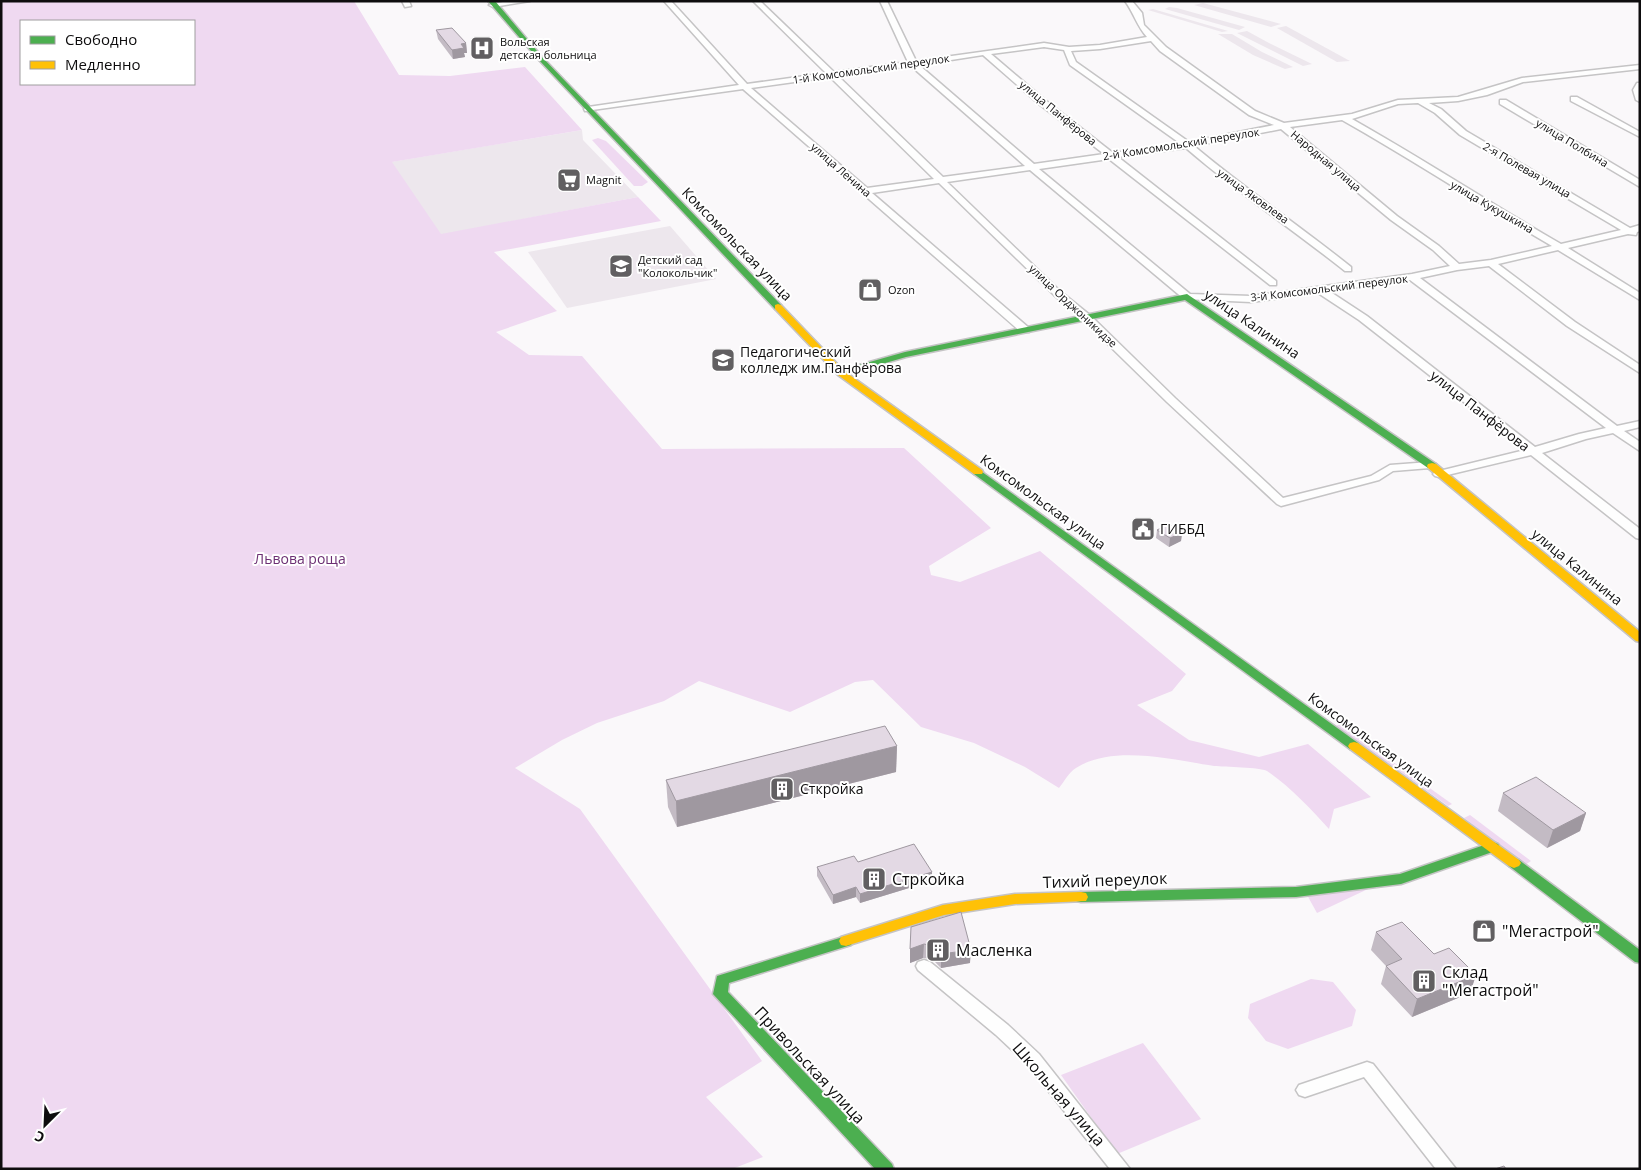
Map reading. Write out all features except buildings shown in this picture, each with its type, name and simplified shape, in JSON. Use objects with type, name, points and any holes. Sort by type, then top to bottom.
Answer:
[{"type":"main road","name":"Комсомольская улица","points":[[492,3],[588,109],[841,373],[1493,847],[1640,958]]},
{"type":"main road","name":"3-й Комсомольский переулок","points":[[841,373],[905,355],[1187,297]]},
{"type":"main road","name":"улица Калинина","points":[[1187,297],[1430,465],[1640,638]]},
{"type":"main road","name":"Тихий переулок","points":[[722,980],[943,910],[1015,899],[1315,890],[1401,880],[1493,847]]},
{"type":"main road","name":"Привольская улица","points":[[722,980],[720,994],[886,1169]]},
{"type":"street","points":[[492,3],[527,1]]},
{"type":"street","name":"улица Ленина","points":[[667,1],[745,87],[1025,330]]},
{"type":"street","name":"улица Орджоникидзе","points":[[756,1],[944,181],[1057,293],[1087,318],[1171,400],[1281,502],[1375,478],[1390,468],[1430,465]]},
{"type":"street","name":"улица Калинина","points":[[883,1],[914,63],[1033,168],[1187,297]]},
{"type":"street","name":"Народная улица","points":[[1128,1],[1138,13],[1141,26],[1163,49],[1252,113],[1283,126],[1394,218],[1436,248],[1457,268]]},
{"type":"street","name":"1-й Комсомольский переулок","points":[[588,109],[985,53],[1044,46],[1069,49],[1132,43],[1153,38]]},
{"type":"street","name":"улица Яковлева","points":[[1069,49],[1067,51],[1073,63],[1188,145],[1230,182],[1297,228],[1348,269]]},
{"type":"street","name":"улица Панфёрова","points":[[985,53],[1042,102],[1273,283]]},
{"type":"street","name":"2-й Комсомольский переулок","points":[[865,191],[1188,145],[1283,126],[1343,117],[1398,102],[1458,99],[1484,93],[1522,80],[1640,67]]},
{"type":"street","points":[[1640,85],[1637,90],[1640,100]]},
{"type":"street","name":"2-я Полевая улица","points":[[1416,100],[1438,111],[1463,133],[1640,237]]},
{"type":"street","points":[[1574,100],[1640,135]]},
{"type":"street","name":"улица Полбина","points":[[1504,102],[1640,184]]},
{"type":"street","name":"улица Кукушкина","points":[[1343,117],[1640,297]]},
{"type":"street","name":"3-й Комсомольский переулок","points":[[1187,297],[1251,299],[1412,277],[1491,263],[1640,228]]},
{"type":"street","points":[[1491,263],[1571,324],[1640,370]]},
{"type":"street","points":[[1412,277],[1640,448]]},
{"type":"street","name":"улица Панфёрова","points":[[1319,290],[1363,318],[1640,535]]},
{"type":"street","points":[[1439,474],[1532,452],[1613,429],[1640,424]]},
{"type":"street","name":"Школьная улица","points":[[924,966],[1002,1030],[1033,1059],[1121,1169]]},
{"type":"street","points":[[1305,1090],[1367,1069],[1447,1169]]},
{"type":"shaded area","points":[[1203,3],[1281,24],[1271,27],[1194,5]]},
{"type":"shaded area","points":[[1169,7],[1245,27],[1239,30],[1165,9]]},
{"type":"shaded area","points":[[1153,9],[1228,31],[1222,32],[1148,10]]},
{"type":"shaded area","points":[[1286,26],[1350,61],[1337,62],[1277,28]]},
{"type":"shaded area","points":[[1247,31],[1312,64],[1303,66],[1237,33]]},
{"type":"shaded area","points":[[1218,34],[1232,34],[1262,52],[1293,67],[1285,69],[1253,55]]},
{"type":"shaded area","points":[[582,130],[583,140],[638,197],[441,235],[391,162]]},
{"type":"shaded area","name":"Детский сад \"Колокольчик\"","points":[[670,226],[716,279],[567,308],[528,252]]},
{"type":"green space","name":"Львова роща","points":[[1,1],[354,1],[399,75],[450,76],[525,67],[582,130],[392,162],[441,234],[638,197],[661,221],[494,252],[557,311],[496,332],[529,355],[582,356],[662,449],[904,448],[991,528],[929,566],[931,575],[960,582],[1040,551],[1186,674],[1172,691],[1137,705],[1189,740],[1259,757],[1308,744],[1371,797],[1334,809],[1329,829],[1292,791],[1267,771],[1125,755],[1091,761],[1076,768],[1059,788],[1025,767],[974,743],[921,727],[873,680],[855,682],[790,712],[699,681],[664,701],[597,723],[562,740],[515,768],[580,809],[762,1061],[706,1097],[763,1157],[732,1169],[1,1169]]},
{"type":"green space","points":[[598,138],[606,141],[648,182],[642,186],[634,186],[592,140]]},
{"type":"green space","points":[[1340,724],[1452,804],[1448,806],[1336,726]]},
{"type":"green space","points":[[1470,815],[1531,861],[1525,865],[1464,818]]},
{"type":"green space","points":[[1368,889],[1317,913],[1307,895]]},
{"type":"green space","points":[[1311,979],[1333,982],[1356,1010],[1352,1026],[1288,1049],[1266,1041],[1248,1018],[1250,1004]]},
{"type":"green space","points":[[1143,1043],[1201,1119],[1117,1154],[1061,1075]]},
{"type":"traffic: fast","points":[[491,1],[540,58],[778,307]]},
{"type":"traffic: fast","points":[[841,373],[905,355],[1187,297],[1432,466]]},
{"type":"traffic: fast","points":[[978,472],[1354,746]]},
{"type":"traffic: fast","points":[[1081,897],[1296,892],[1401,879],[1493,847]]},
{"type":"traffic: fast","points":[[1514,863],[1640,958]]},
{"type":"traffic: fast","points":[[846,941],[722,980],[720,994],[886,1169]]},
{"type":"traffic: slow","points":[[778,307],[841,373],[978,472]]},
{"type":"traffic: slow","points":[[1432,466],[1640,638]]},
{"type":"traffic: slow","points":[[1354,746],[1514,863]]},
{"type":"traffic: slow","points":[[846,941],[943,910],[1015,899],[1081,897]]},
{"type":"place","name":"Вольская детская больница","points":[[482,48]]},
{"type":"place","name":"Magnit","points":[[569,180]]},
{"type":"place","name":"Детский сад \"Колокольчик\"","points":[[621,266]]},
{"type":"place","name":"Ozon","points":[[870,290]]},
{"type":"place","name":"Педагогический колледж им.Панфёрова","points":[[723,360]]},
{"type":"place","name":"ГИББД","points":[[1143,529]]},
{"type":"place","name":"Сткройка","points":[[782,789]]},
{"type":"place","name":"Стркойка","points":[[874,879]]},
{"type":"place","name":"\"Мегастрой\"","points":[[1484,931]]},
{"type":"place","name":"Масленка","points":[[938,950]]},
{"type":"place","name":"Склад \"Мегастрой\"","points":[[1424,981]]}]
